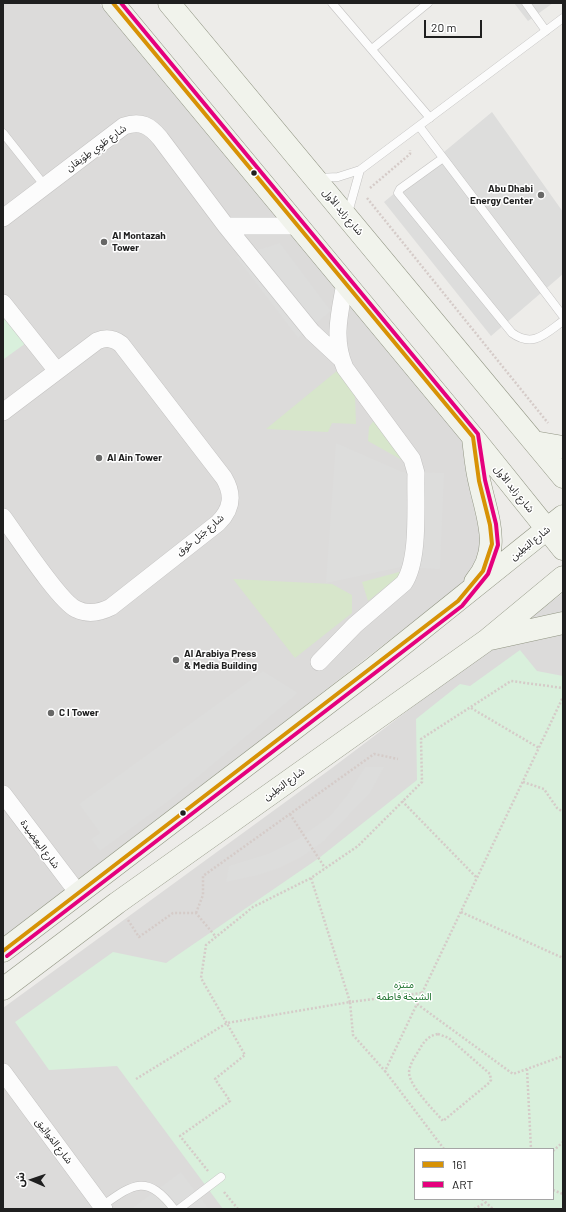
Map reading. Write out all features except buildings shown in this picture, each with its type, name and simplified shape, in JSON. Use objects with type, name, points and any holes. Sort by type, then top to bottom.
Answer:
[{"type":"main road","name":"شارع زايد الأول","points":[[113,3],[473,437],[563,549]]},
{"type":"main road","name":"شارع زايد الأول","points":[[169,3],[563,477]]},
{"type":"main road","points":[[458,601],[483,571],[492,544],[490,525],[479,481],[473,437]]},
{"type":"main road","points":[[534,442],[563,447]]},
{"type":"main road","name":"شارع البَطِين","points":[[3,951],[458,601],[563,516]]},
{"type":"main road","name":"شارع البَطِين","points":[[3,990],[117,903],[487,640],[563,577]]},
{"type":"main road","points":[[487,640],[563,623]]},
{"type":"street","name":"شارع طَوِي طِوَيقان","points":[[3,218],[124,126],[136,123],[142,124],[153,130],[160,138],[226,226],[312,332],[340,358]]},
{"type":"street","points":[[226,226],[298,226]]},
{"type":"street","points":[[319,662],[355,625],[404,583],[414,560],[415,465],[345,368],[340,358],[337,336],[345,283]]},
{"type":"street","points":[[3,303],[57,371]]},
{"type":"street","name":"شارع جَبَل حُوق","points":[[3,412],[103,338],[110,338],[121,344],[224,478],[231,494],[228,510],[218,523],[103,612],[84,612],[67,603],[3,517]]},
{"type":"street","name":"شارع اليعِضِيدة","points":[[3,794],[78,893]]},
{"type":"street","name":"شارع المَواثِيق","points":[[3,1072],[103,1208]]},
{"type":"lane","points":[[332,3],[430,118]]},
{"type":"lane","points":[[372,49],[428,3]]},
{"type":"lane","points":[[526,3],[546,31]]},
{"type":"lane","points":[[314,178],[338,177],[360,170],[563,18]]},
{"type":"lane","points":[[419,126],[563,316]]},
{"type":"lane","points":[[3,133],[45,186]]},
{"type":"lane","points":[[443,158],[400,189],[398,193],[512,333],[521,339],[533,340],[544,335],[563,321]]},
{"type":"lane","points":[[347,218],[360,170]]},
{"type":"lane","points":[[179,1209],[218,1179]]},
{"type":"lane","points":[[103,1208],[125,1190],[142,1185],[158,1191],[174,1209]]},
{"type":"path","points":[[369,189],[410,154],[411,151],[401,139]]},
{"type":"path","points":[[366,194],[367,200],[553,428]]},
{"type":"path","points":[[238,1209],[218,1179],[180,1136],[230,1101],[215,1079],[246,1055],[201,978],[206,945],[253,907],[311,878],[358,846],[422,782],[421,740],[511,681],[563,688]]},
{"type":"path","points":[[385,1071],[563,697]]},
{"type":"path","points":[[471,708],[539,748]]},
{"type":"path","points":[[196,913],[204,895],[203,876],[374,754],[398,759]]},
{"type":"path","points":[[523,782],[544,789],[557,808],[563,812]]},
{"type":"path","points":[[402,801],[477,878]]},
{"type":"path","points":[[290,814],[326,868]]},
{"type":"path","points":[[311,878],[350,1002],[353,1035],[385,1071],[443,1148]]},
{"type":"path","points":[[117,903],[139,937],[173,913],[196,913]]},
{"type":"path","points":[[460,912],[563,958]]},
{"type":"path","points":[[196,913],[216,937]]},
{"type":"path","points":[[136,1079],[226,1023],[350,1002],[422,993]]},
{"type":"path","points":[[417,1004],[513,1074],[563,1056]]},
{"type":"path","points":[[438,1034],[449,1038],[490,1074],[491,1077],[489,1083],[443,1121],[412,1083],[409,1071],[412,1062],[423,1042],[429,1037],[438,1034]]},
{"type":"path","points":[[527,1069],[531,1148]]},
{"type":"path","points":[[554,1150],[563,1142]]},
{"type":"path","points":[[483,1200],[493,1209]]},
{"type":"path","points":[[474,1209],[485,1203]]},
{"type":"shaded area","points":[[3,3],[99,3],[468,447],[486,547],[468,579],[265,737],[3,937]]},
{"type":"shaded area","points":[[514,3],[553,3],[528,21]]},
{"type":"shaded area","points":[[492,112],[563,212],[563,274],[491,336],[384,202]]},
{"type":"shaded area","points":[[280,243],[331,311],[298,338],[236,257]]},
{"type":"shaded area","points":[[336,443],[402,472],[444,473],[440,569],[401,567],[326,583]]},
{"type":"shaded area","name":"منتزه الشيخة فاطمة","points":[[563,593],[563,1209],[3,1209],[3,1008],[332,768]]},
{"type":"shaded area","points":[[263,671],[298,693],[174,797],[100,851],[91,839],[100,833],[79,804]]},
{"type":"shaded area","points":[[365,767],[384,767],[370,793],[324,841],[303,856],[279,868],[258,875],[226,882],[229,866],[268,854],[298,839],[330,816],[348,794]]},
{"type":"shaded area","points":[[181,1172],[209,1209],[131,1209]]},
{"type":"green space","points":[[3,314],[26,343],[4,359],[3,358]]},
{"type":"green space","points":[[338,370],[355,396],[356,424],[332,423],[328,432],[266,429]]},
{"type":"green space","points":[[375,419],[405,456],[402,460],[368,441],[369,427]]},
{"type":"green space","points":[[403,571],[403,573],[368,601],[362,582]]},
{"type":"green space","points":[[233,579],[332,584],[352,595],[352,613],[295,658]]},
{"type":"green space","name":"منتزه الشيخة فاطمة","points":[[520,650],[537,671],[563,676],[563,1209],[223,1209],[117,1066],[49,1070],[15,1022],[113,952],[166,963],[319,858],[417,780],[416,719],[460,684],[470,686]]},
{"type":"transit line","name":"161","points":[[3,951],[458,601],[483,571],[492,544],[490,525],[479,481],[473,437],[113,3]]},
{"type":"transit line","name":"ART","points":[[7,956],[462,606],[488,574],[498,545],[496,524],[485,480],[478,434],[121,3]]},
{"type":"place","name":"Abu Dhabi Energy Center","points":[[541,195]]},
{"type":"place","name":"Al Montazah Tower","points":[[104,242]]},
{"type":"place","name":"Al Ain Tower","points":[[99,458]]},
{"type":"place","name":"Al Arabiya Press & Media Building","points":[[176,660]]},
{"type":"place","name":"C I Tower","points":[[51,713]]}]
